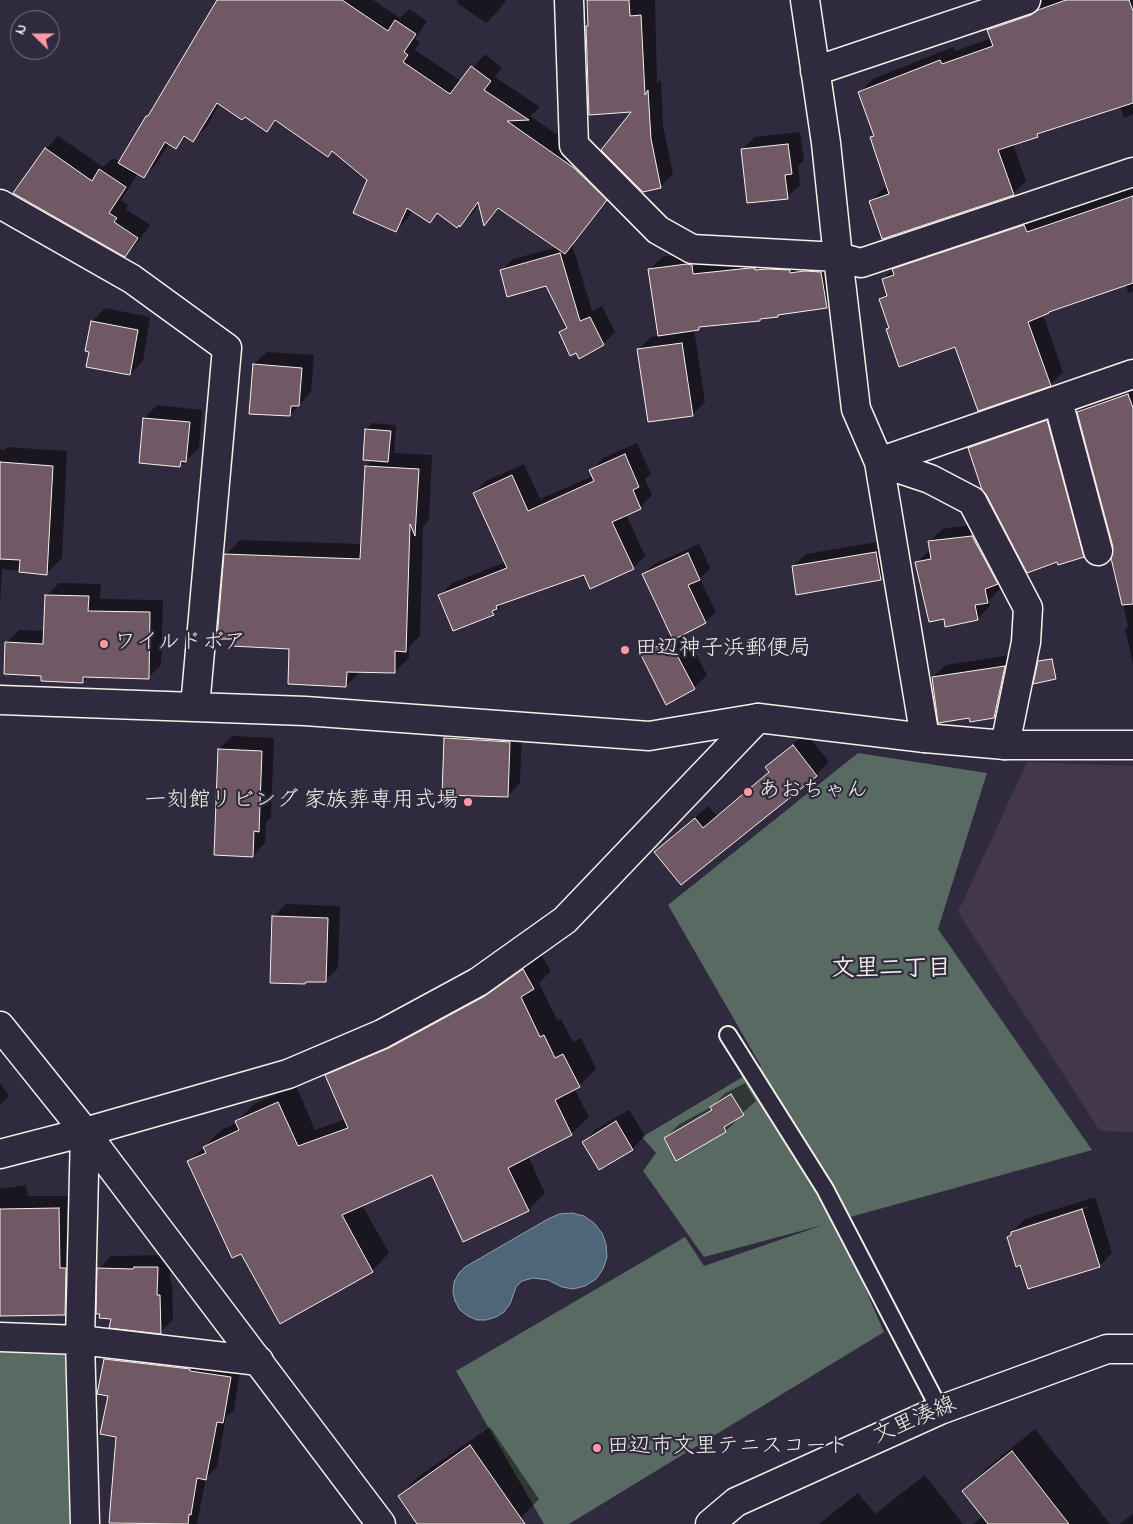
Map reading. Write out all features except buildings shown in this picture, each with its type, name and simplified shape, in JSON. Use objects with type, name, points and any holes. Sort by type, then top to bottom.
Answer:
[{"type":"street","points":[[569,0],[574,145],[658,230],[692,249],[838,257],[861,262],[1133,172]]},
{"type":"street","points":[[805,0],[826,143],[856,409],[879,462],[925,738]]},
{"type":"street","points":[[815,71],[1026,0]]},
{"type":"street","points":[[0,204],[132,279],[227,348],[195,707]]},
{"type":"street","points":[[879,462],[1133,374]]},
{"type":"street","points":[[1058,401],[1098,551]]},
{"type":"street","points":[[879,462],[930,479],[972,501],[1028,608],[1026,642],[1005,744]]},
{"type":"street","points":[[0,700],[305,711],[649,736],[758,718],[925,738],[1005,744],[1133,745]]},
{"type":"street","points":[[0,1154],[85,1132],[288,1074],[382,1034],[478,982],[565,920],[758,718]]},
{"type":"street","points":[[0,1026],[85,1132],[381,1524]]},
{"type":"street","points":[[85,1132],[80,1340],[85,1524]]},
{"type":"street","points":[[0,1337],[80,1340],[259,1361]]},
{"type":"street","name":"文里湊線","points":[[710,1524],[736,1502],[940,1410],[1107,1349],[1133,1349]]},
{"type":"lane","points":[[728,1035],[825,1189],[940,1410]]},
{"type":"shaded area","points":[[1027,762],[1133,766],[1133,1132],[1100,1131],[958,912]]},
{"type":"green space","points":[[858,753],[987,773],[938,929],[1092,1150],[836,1221],[884,1332],[569,1524],[544,1524],[456,1371],[685,1237],[704,1266],[823,1225],[704,1257],[643,1171],[656,1153],[642,1137],[761,1066],[668,905]]},
{"type":"green space","points":[[66,1349],[71,1524],[0,1524],[0,1350]]},
{"type":"water","points":[[572,1213],[584,1216],[594,1223],[602,1233],[606,1244],[607,1257],[603,1269],[596,1279],[585,1286],[573,1289],[562,1287],[548,1280],[533,1278],[522,1281],[516,1287],[510,1304],[504,1312],[486,1320],[477,1320],[460,1310],[453,1292],[454,1282],[465,1267],[548,1219],[559,1214]]},
{"type":"place","name":"ワイルドボア","points":[[104,644]]},
{"type":"place","name":"田辺神子浜郵便局","points":[[625,650]]},
{"type":"place","name":"あおちゃん","points":[[748,792]]},
{"type":"place","name":"一刻館リビング 家族葬専用式場","points":[[468,802]]},
{"type":"place","name":"田辺市文里テニスコート","points":[[597,1448]]},
{"type":"district","name":"文里二丁目","points":[[891,971]]}]
